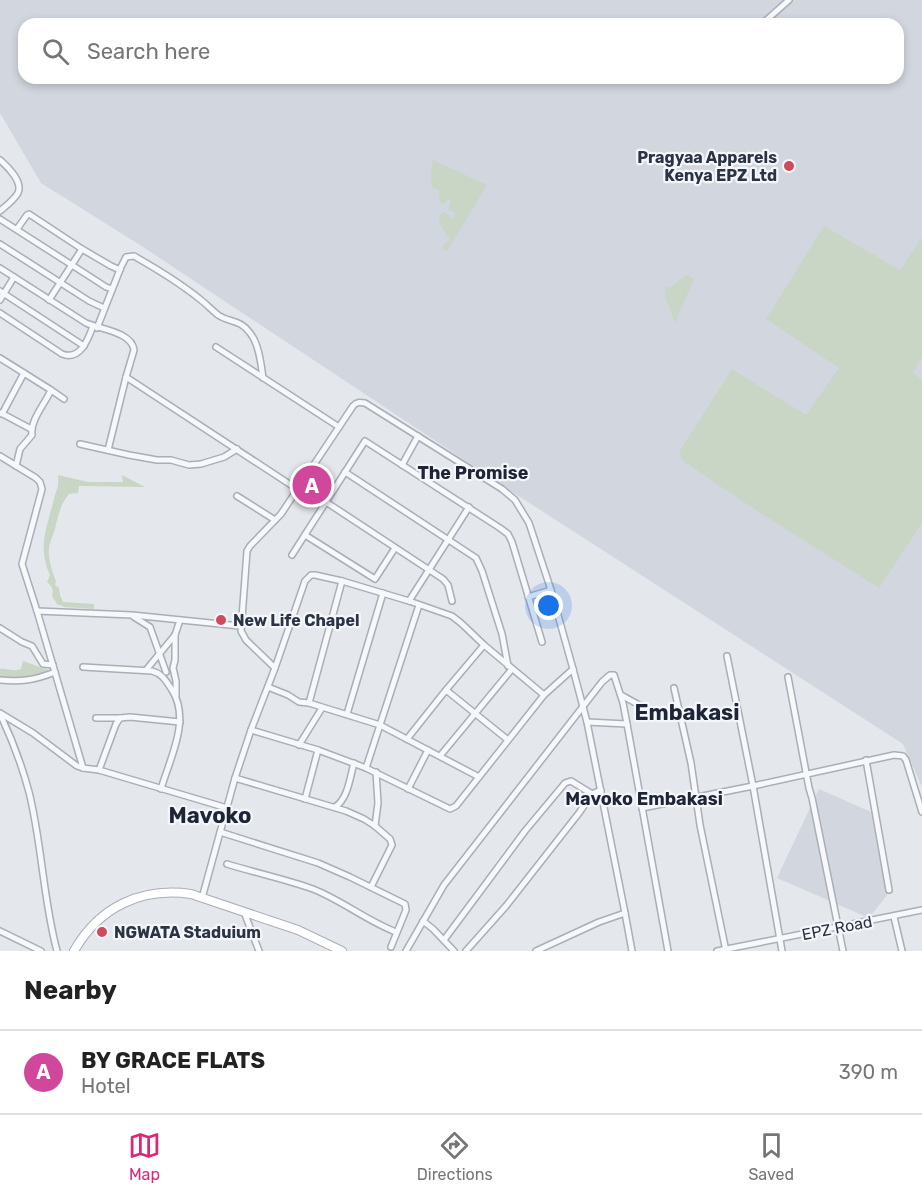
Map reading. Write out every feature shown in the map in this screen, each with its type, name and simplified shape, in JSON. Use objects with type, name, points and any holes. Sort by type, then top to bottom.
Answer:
[{"type":"main road","points":[[74,951],[82,937],[99,918],[114,908],[129,900],[176,892],[191,894],[298,930],[342,951]]},
{"type":"street","points":[[769,18],[789,0]]},
{"type":"street","points":[[0,160],[6,165],[19,186],[17,194],[0,211]]},
{"type":"street","points":[[17,229],[29,214],[82,249],[120,270]]},
{"type":"street","points":[[0,219],[106,287],[112,288]]},
{"type":"street","points":[[0,244],[89,301],[104,308]]},
{"type":"street","points":[[49,300],[82,249]]},
{"type":"street","points":[[0,313],[65,356],[76,354],[84,346],[95,327],[126,257],[134,256],[168,276],[221,317],[238,322],[245,327],[255,342],[263,378]]},
{"type":"street","points":[[0,268],[95,327],[120,334],[130,339],[134,345],[108,450]]},
{"type":"street","points":[[0,300],[2,292],[14,277]]},
{"type":"street","points":[[2,292],[84,346]]},
{"type":"street","points":[[216,347],[339,427]]},
{"type":"street","points":[[0,358],[64,399]]},
{"type":"street","points":[[24,373],[1,413],[31,429]]},
{"type":"street","points":[[126,377],[297,489]]},
{"type":"street","points":[[16,466],[20,449],[32,435],[31,429],[51,390]]},
{"type":"street","points":[[275,668],[246,640],[240,626],[247,551],[275,520],[356,402],[365,403],[516,500],[529,523],[551,590],[583,706],[632,951]]},
{"type":"street","points":[[402,465],[418,436]]},
{"type":"street","points":[[292,555],[365,441],[469,507],[511,538],[542,642]]},
{"type":"street","points":[[80,444],[189,465],[224,457],[237,449]]},
{"type":"street","points":[[0,456],[36,478],[42,489],[22,564],[83,768]]},
{"type":"street","points":[[345,472],[473,555],[479,562],[502,634],[510,668]]},
{"type":"street","points":[[309,473],[334,489]]},
{"type":"street","points":[[237,495],[275,520]]},
{"type":"street","points":[[326,502],[446,582],[452,601]]},
{"type":"street","points":[[409,601],[469,507]]},
{"type":"street","points":[[305,535],[375,579],[395,548]]},
{"type":"street","points":[[202,898],[235,778],[308,577],[315,574],[342,580],[452,616],[544,695]]},
{"type":"street","points":[[309,703],[342,580]]},
{"type":"street","points":[[528,597],[551,590]]},
{"type":"street","points":[[347,714],[382,593]]},
{"type":"street","points":[[366,768],[419,605]]},
{"type":"street","points":[[37,611],[132,615],[240,626]]},
{"type":"street","points":[[132,615],[150,627],[164,673],[177,697]]},
{"type":"street","points":[[161,789],[180,722],[173,671],[176,635],[180,620]]},
{"type":"street","points":[[0,628],[32,646],[43,664],[53,665]]},
{"type":"street","points":[[146,670],[176,635]]},
{"type":"street","points":[[406,739],[484,645]]},
{"type":"street","points":[[727,656],[782,951]]},
{"type":"street","points":[[83,666],[164,673],[173,671]]},
{"type":"street","points":[[440,756],[510,668]]},
{"type":"street","points":[[251,730],[354,763],[450,809],[456,806],[544,695],[573,669]]},
{"type":"street","points":[[0,680],[25,681],[55,672]]},
{"type":"street","points":[[406,951],[444,885],[583,706],[610,675],[614,675],[621,695],[668,951]]},
{"type":"street","points":[[788,677],[843,951]]},
{"type":"street","points":[[268,687],[288,694],[299,702],[380,725],[479,777]]},
{"type":"street","points":[[674,688],[692,763],[700,825],[726,950]]},
{"type":"street","points":[[446,690],[508,741]]},
{"type":"street","points":[[621,695],[638,705],[666,715],[676,716],[680,713]]},
{"type":"street","points":[[300,745],[322,708]]},
{"type":"street","points":[[0,714],[40,738],[72,763],[83,768],[99,770],[227,808]]},
{"type":"street","points":[[0,714],[29,792],[42,877],[57,951]]},
{"type":"street","points":[[96,718],[130,717],[180,722]]},
{"type":"street","points":[[99,770],[120,718]]},
{"type":"street","points":[[587,722],[627,724]]},
{"type":"street","points":[[305,799],[318,750]]},
{"type":"street","points":[[408,789],[428,750]]},
{"type":"street","points":[[642,808],[894,755],[903,756],[909,768],[922,812]]},
{"type":"street","points":[[866,760],[889,890]]},
{"type":"street","points":[[335,807],[344,798],[354,763]]},
{"type":"street","points":[[375,826],[378,803],[376,772]]},
{"type":"street","points":[[235,778],[335,807],[375,826],[390,839],[392,845],[370,887]]},
{"type":"street","points":[[444,940],[525,831],[565,783],[571,781],[592,794]]},
{"type":"street","points":[[466,951],[506,906],[592,794],[601,790]]},
{"type":"street","points":[[220,832],[318,863],[406,906],[391,947]]},
{"type":"street","points":[[228,864],[312,889],[396,932]]},
{"type":"street","name":"EPZ Road","points":[[717,951],[922,910]]},
{"type":"street","points":[[244,912],[260,951]]},
{"type":"street","points":[[536,951],[599,922],[626,913]]},
{"type":"street","points":[[894,917],[902,951]]},
{"type":"street","points":[[423,921],[433,928],[454,951]]},
{"type":"street","points":[[0,932],[41,951]]},
{"type":"shaded area","points":[[0,0],[922,0],[922,787],[903,744],[514,493],[140,245],[41,183],[0,113]]},
{"type":"shaded area","points":[[819,789],[871,812],[887,895],[869,918],[777,878]]},
{"type":"green space","points":[[433,160],[487,185],[447,251],[443,247],[450,237],[446,235],[439,222],[440,215],[443,212],[446,213],[452,220],[455,214],[448,211],[451,199],[444,204],[440,203],[439,190],[432,187]]},
{"type":"green space","points":[[824,226],[900,270],[922,237],[922,357],[913,373],[922,380],[922,523],[879,588],[683,461],[679,452],[732,369],[806,415],[839,368],[766,319]]},
{"type":"green space","points":[[686,275],[694,279],[675,323],[665,296],[665,287],[671,287]]},
{"type":"green space","points":[[58,475],[88,482],[123,482],[122,475],[145,487],[79,486],[78,493],[69,494],[62,505],[49,548],[55,585],[59,588],[63,602],[94,604],[94,609],[65,607],[57,604],[52,596],[52,588],[47,582],[50,575],[44,555],[44,537],[58,487]]},
{"type":"green space","points":[[23,661],[51,671],[40,678],[0,680],[0,669],[21,669]]},
{"type":"place","name":"Pragyaa Apparels Kenya EPZ Ltd","points":[[789,166]]},
{"type":"place","name":"BY GRACE FLATS","points":[[312,485]]},
{"type":"place","name":"New Life Chapel","points":[[221,620]]},
{"type":"place","name":"NGWATA Staduium","points":[[102,932]]},
{"type":"district","name":"The Promise","points":[[473,473]]},
{"type":"district","name":"Embakasi","points":[[687,712]]},
{"type":"district","name":"Mavoko Embakasi","points":[[644,799]]},
{"type":"district","name":"Mavoko","points":[[210,815]]}]
